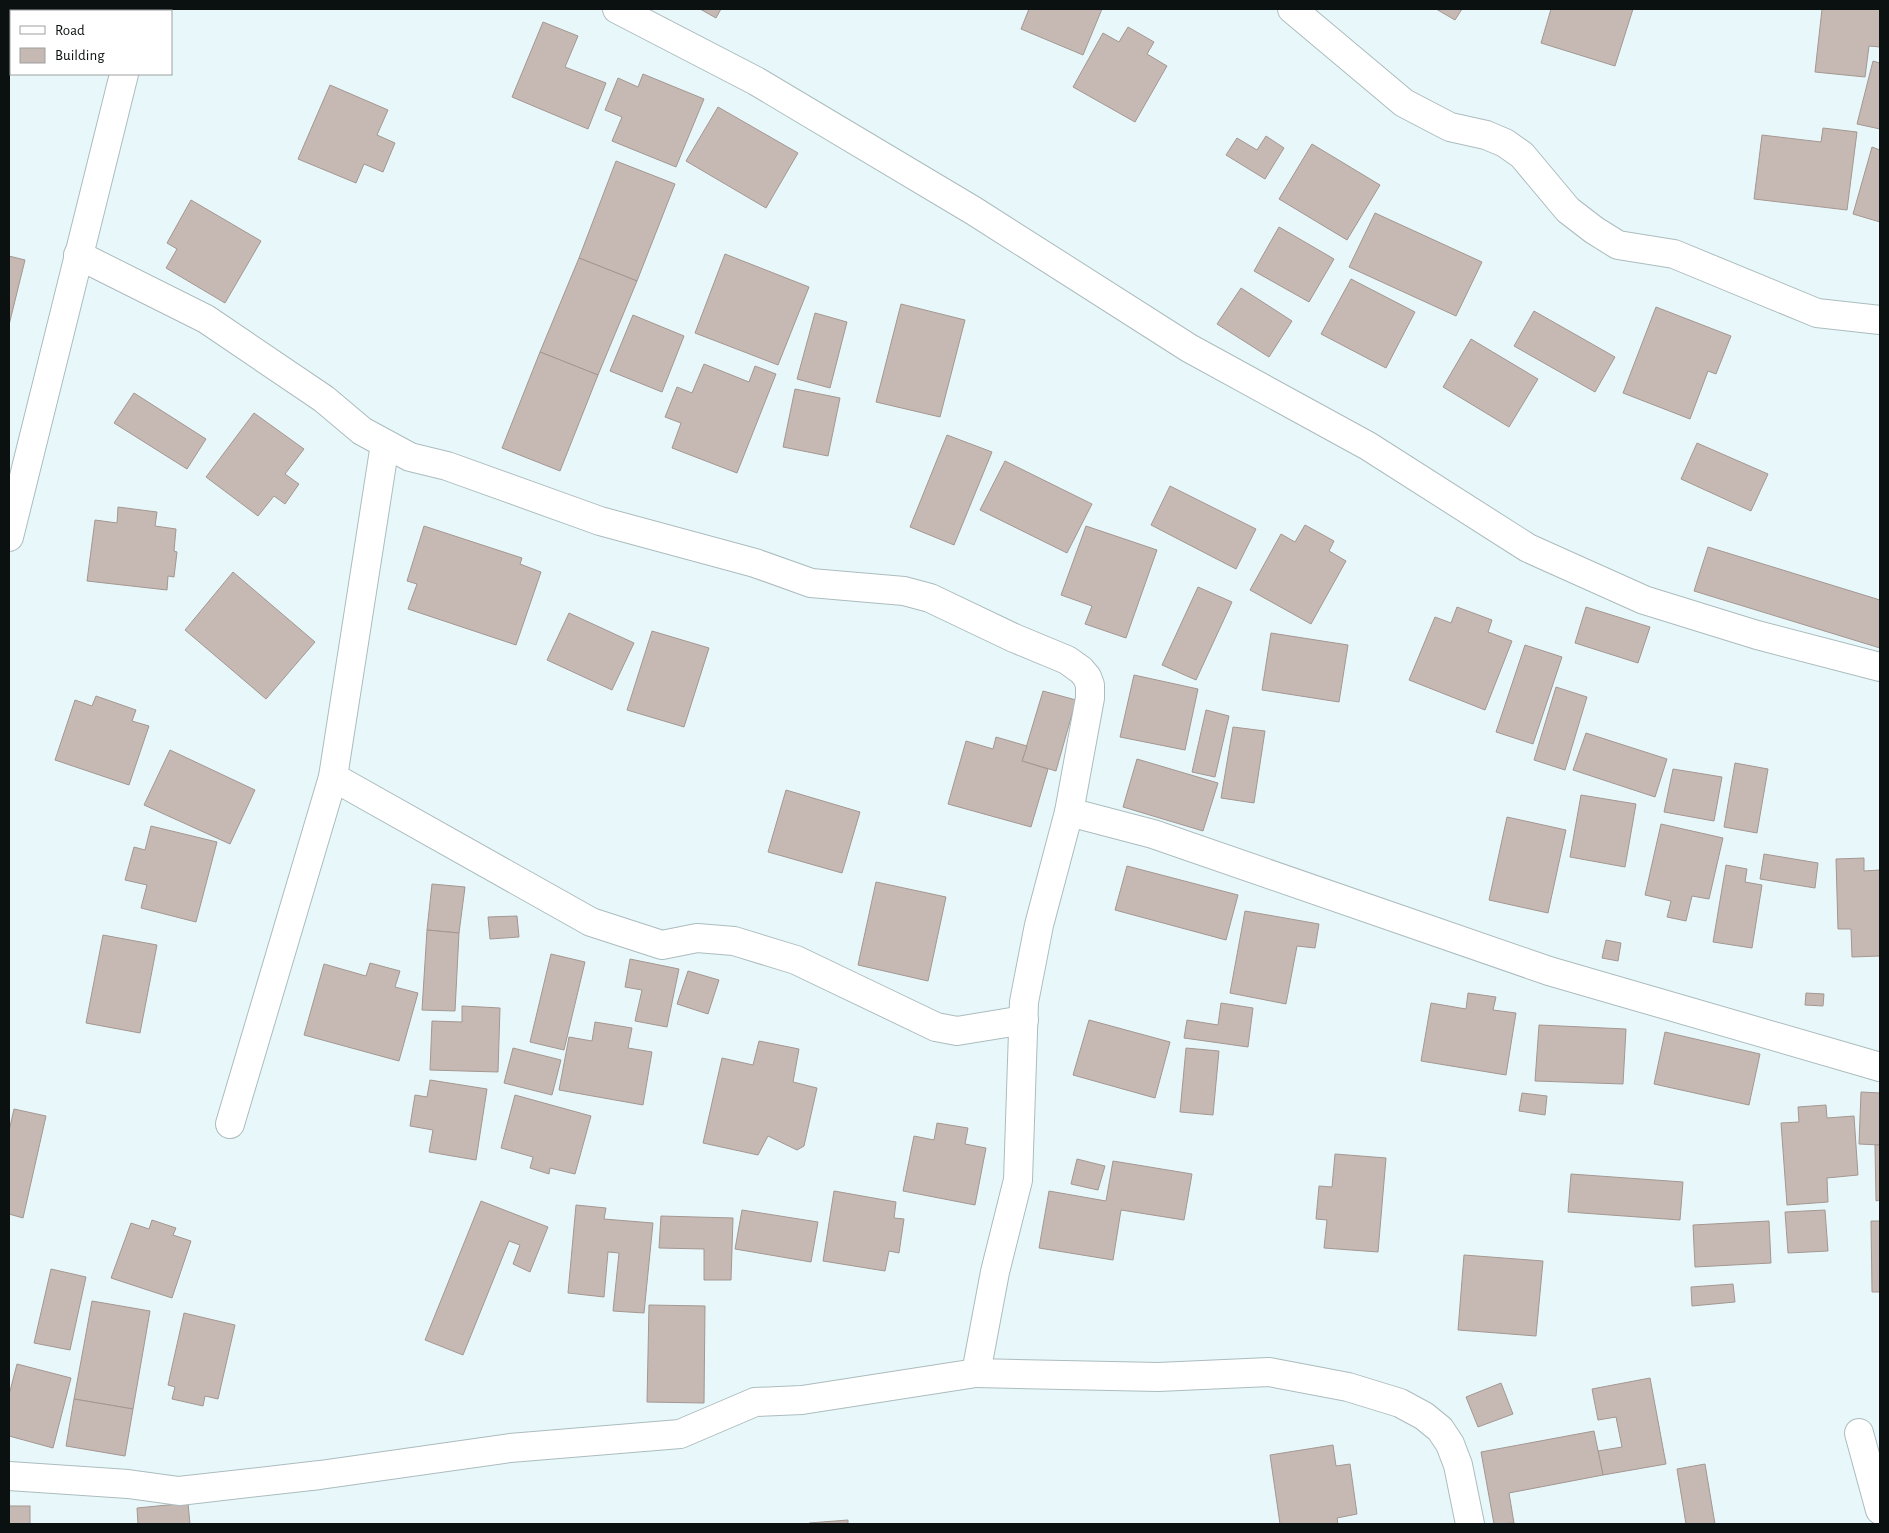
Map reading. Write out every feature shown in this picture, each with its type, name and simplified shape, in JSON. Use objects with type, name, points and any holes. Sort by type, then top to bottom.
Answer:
[{"type":"street","points":[[617,9],[756,81],[974,211],[1189,348],[1368,446],[1528,548],[1644,600],[1757,635],[1880,667]]},
{"type":"street","points":[[1292,9],[1404,103],[1450,127],[1486,135],[1505,143],[1522,155],[1568,210],[1618,245],[1674,254],[1817,314],[1880,320]]},
{"type":"street","points":[[9,537],[124,75]]},
{"type":"street","points":[[78,255],[206,319],[324,399],[362,431],[410,457],[447,466],[600,521],[755,563],[811,583],[904,591],[930,598],[1014,638],[1067,660],[1082,670],[1090,684],[1090,698],[1069,812],[1039,925],[1024,1002],[1018,1180],[995,1272],[976,1373]]},
{"type":"street","points":[[230,1124],[333,777],[386,444]]},
{"type":"street","points":[[333,777],[591,922],[662,945],[697,938],[734,941],[796,960],[936,1027],[957,1031],[1024,1020]]},
{"type":"street","points":[[1069,812],[1153,834],[1549,971],[1880,1067]]},
{"type":"street","points":[[9,1476],[128,1484],[179,1491],[320,1475],[510,1448],[680,1434],[755,1402],[802,1400],[976,1373],[1158,1377],[1269,1372],[1348,1387],[1392,1401],[1424,1416],[1440,1429],[1450,1444],[1458,1465],[1470,1524]]},
{"type":"street","points":[[1859,1433],[1880,1510]]},
{"type":"building","points":[[700,9],[721,9],[716,18]]},
{"type":"building","points":[[1029,9],[1102,9],[1083,55],[1021,29]]},
{"type":"building","points":[[1436,9],[1462,9],[1455,20]]},
{"type":"building","points":[[1551,9],[1633,9],[1615,66],[1541,43]]},
{"type":"building","points":[[1822,9],[1880,9],[1880,47],[1869,46],[1865,77],[1815,72]]},
{"type":"building","points":[[543,22],[578,36],[565,67],[606,83],[588,129],[512,97]]},
{"type":"building","points":[[1128,27],[1154,42],[1147,54],[1167,66],[1135,122],[1073,87],[1103,33],[1119,42]]},
{"type":"building","points":[[1873,61],[1880,63],[1880,129],[1857,124]]},
{"type":"building","points":[[643,74],[704,99],[676,167],[612,141],[622,117],[605,110],[618,78],[638,87]]},
{"type":"building","points":[[330,85],[388,110],[377,135],[395,143],[383,172],[364,164],[356,183],[298,159]]},
{"type":"building","points":[[718,107],[798,153],[766,208],[686,161]]},
{"type":"building","points":[[1823,128],[1857,132],[1847,210],[1754,199],[1762,135],[1821,142]]},
{"type":"building","points":[[1266,136],[1284,148],[1265,179],[1226,155],[1237,138],[1257,150]]},
{"type":"building","points":[[1312,144],[1380,185],[1347,240],[1279,199]]},
{"type":"building","points":[[1872,147],[1880,150],[1880,222],[1853,214]]},
{"type":"building","points":[[616,161],[675,184],[637,281],[579,258]]},
{"type":"building","points":[[191,200],[261,241],[225,303],[166,268],[177,249],[167,243]]},
{"type":"building","points":[[1375,213],[1482,262],[1456,316],[1349,267]]},
{"type":"building","points":[[1279,227],[1334,259],[1309,302],[1254,271]]},
{"type":"building","points":[[725,254],[809,287],[778,365],[695,333]]},
{"type":"building","points":[[9,256],[25,260],[9,325]]},
{"type":"building","points":[[579,258],[637,281],[598,375],[540,352]]},
{"type":"building","points":[[1351,279],[1415,312],[1386,368],[1321,334]]},
{"type":"building","points":[[1241,288],[1292,321],[1269,357],[1217,324]]},
{"type":"building","points":[[901,304],[965,320],[940,417],[876,402]]},
{"type":"building","points":[[1656,307],[1731,336],[1716,374],[1708,371],[1690,419],[1623,393]]},
{"type":"building","points":[[1534,311],[1615,357],[1595,392],[1514,346]]},
{"type":"building","points":[[815,313],[847,322],[830,388],[797,379]]},
{"type":"building","points":[[633,315],[684,336],[662,392],[610,371]]},
{"type":"building","points":[[1471,339],[1538,379],[1509,427],[1443,387]]},
{"type":"building","points":[[540,352],[598,375],[560,471],[502,448]]},
{"type":"building","points":[[704,364],[749,382],[755,366],[776,374],[737,473],[672,448],[681,423],[665,417],[677,387],[692,393]]},
{"type":"building","points":[[795,389],[840,398],[828,456],[783,447]]},
{"type":"building","points":[[134,393],[206,439],[187,469],[114,423]]},
{"type":"building","points":[[254,413],[304,449],[285,474],[299,484],[285,504],[274,496],[258,516],[206,477]]},
{"type":"building","points":[[947,435],[992,452],[954,545],[910,527]]},
{"type":"building","points":[[1697,443],[1768,474],[1751,511],[1681,479]]},
{"type":"building","points":[[1005,461],[1092,504],[1067,553],[980,510]]},
{"type":"building","points":[[1170,486],[1256,529],[1236,569],[1151,525]]},
{"type":"building","points":[[118,507],[157,512],[155,526],[176,529],[174,551],[177,552],[174,577],[168,576],[167,590],[87,581],[95,520],[117,523]]},
{"type":"building","points":[[1305,525],[1334,541],[1329,551],[1346,561],[1311,624],[1250,590],[1281,534],[1295,542]]},
{"type":"building","points":[[424,526],[522,558],[520,564],[541,572],[516,645],[408,609],[417,584],[407,581]]},
{"type":"building","points":[[1086,526],[1157,550],[1126,638],[1085,624],[1092,606],[1061,595]]},
{"type":"building","points":[[1708,547],[1880,600],[1880,648],[1694,591]]},
{"type":"building","points":[[233,572],[315,642],[266,699],[185,630]]},
{"type":"building","points":[[1198,587],[1232,602],[1196,680],[1162,665]]},
{"type":"building","points":[[1457,607],[1492,620],[1488,632],[1512,641],[1485,710],[1409,680],[1435,617],[1451,623]]},
{"type":"building","points":[[1586,607],[1650,627],[1638,663],[1575,643]]},
{"type":"building","points":[[569,613],[634,643],[612,690],[547,660]]},
{"type":"building","points":[[652,631],[709,648],[684,727],[627,710]]},
{"type":"building","points":[[1271,633],[1348,645],[1339,702],[1262,690]]},
{"type":"building","points":[[1525,645],[1562,657],[1533,744],[1496,732]]},
{"type":"building","points":[[1134,675],[1198,689],[1185,750],[1120,737]]},
{"type":"building","points":[[1556,687],[1587,697],[1565,770],[1534,760]]},
{"type":"building","points":[[1043,691],[1076,700],[1056,771],[1022,761]]},
{"type":"building","points":[[96,696],[136,710],[132,721],[149,726],[129,785],[55,760],[75,700],[92,706]]},
{"type":"building","points":[[1206,710],[1229,716],[1215,777],[1192,772]]},
{"type":"building","points":[[1233,727],[1265,731],[1254,803],[1221,798]]},
{"type":"building","points":[[1586,733],[1667,759],[1655,797],[1573,770]]},
{"type":"building","points":[[996,737],[1027,746],[1022,761],[1048,769],[1031,827],[948,804],[966,741],[993,749]]},
{"type":"building","points":[[170,750],[255,790],[230,844],[144,805]]},
{"type":"building","points":[[1137,759],[1218,783],[1203,831],[1123,807]]},
{"type":"building","points":[[1735,763],[1768,769],[1757,833],[1724,827]]},
{"type":"building","points":[[1673,769],[1722,777],[1714,821],[1664,812]]},
{"type":"building","points":[[786,790],[860,812],[842,873],[768,852]]},
{"type":"building","points":[[1581,795],[1636,804],[1625,867],[1570,857]]},
{"type":"building","points":[[1507,817],[1566,830],[1548,913],[1489,900]]},
{"type":"building","points":[[1661,824],[1723,838],[1709,899],[1692,896],[1686,921],[1667,917],[1671,901],[1645,895]]},
{"type":"building","points":[[151,826],[217,842],[196,922],[141,908],[147,885],[125,880],[134,847],[145,850]]},
{"type":"building","points":[[1764,854],[1818,863],[1815,888],[1760,879]]},
{"type":"building","points":[[1864,858],[1864,871],[1880,870],[1880,956],[1852,957],[1851,929],[1838,929],[1836,859]]},
{"type":"building","points":[[1726,865],[1747,869],[1745,882],[1762,885],[1752,948],[1713,942]]},
{"type":"building","points":[[1127,866],[1238,895],[1226,940],[1115,910]]},
{"type":"building","points":[[876,882],[946,897],[928,981],[858,965]]},
{"type":"building","points":[[432,884],[465,887],[459,933],[427,930]]},
{"type":"building","points":[[1245,911],[1319,924],[1315,948],[1297,946],[1286,1004],[1230,993]]},
{"type":"building","points":[[517,916],[519,937],[490,939],[488,917]]},
{"type":"building","points":[[427,930],[459,933],[455,1011],[422,1010]]},
{"type":"building","points":[[103,935],[157,945],[140,1033],[86,1023]]},
{"type":"building","points":[[1606,940],[1621,943],[1618,961],[1602,958]]},
{"type":"building","points":[[551,954],[585,962],[564,1050],[530,1042]]},
{"type":"building","points":[[630,959],[679,969],[667,1027],[635,1021],[642,990],[625,987]]},
{"type":"building","points":[[370,963],[400,971],[395,987],[418,993],[399,1061],[304,1035],[324,964],[366,976]]},
{"type":"building","points":[[688,971],[719,980],[708,1014],[677,1004]]},
{"type":"building","points":[[1468,993],[1496,997],[1493,1010],[1516,1013],[1506,1075],[1421,1061],[1431,1003],[1466,1009]]},
{"type":"building","points":[[1806,993],[1824,994],[1823,1006],[1805,1005]]},
{"type":"building","points":[[1221,1003],[1253,1008],[1248,1047],[1184,1038],[1187,1020],[1218,1025]]},
{"type":"building","points":[[462,1006],[500,1008],[498,1072],[430,1070],[432,1021],[462,1022]]},
{"type":"building","points":[[1089,1020],[1170,1042],[1155,1098],[1073,1075]]},
{"type":"building","points":[[595,1022],[632,1028],[628,1048],[652,1052],[643,1105],[559,1090],[569,1037],[592,1041]]},
{"type":"building","points":[[1539,1025],[1626,1029],[1623,1084],[1535,1081]]},
{"type":"building","points":[[1665,1032],[1760,1054],[1749,1105],[1654,1084]]},
{"type":"building","points":[[759,1041],[799,1049],[793,1082],[817,1088],[804,1146],[797,1150],[768,1136],[758,1155],[703,1143],[722,1058],[753,1065]]},
{"type":"building","points":[[513,1048],[561,1060],[552,1095],[504,1083]]},
{"type":"building","points":[[1186,1048],[1219,1051],[1213,1115],[1180,1112]]},
{"type":"building","points":[[430,1080],[487,1089],[476,1160],[429,1152],[433,1130],[410,1126],[415,1095],[427,1097]]},
{"type":"building","points":[[1861,1092],[1880,1093],[1880,1145],[1859,1144]]},
{"type":"building","points":[[1522,1093],[1547,1096],[1545,1115],[1519,1111]]},
{"type":"building","points":[[515,1095],[591,1116],[575,1174],[550,1168],[549,1174],[530,1168],[533,1157],[501,1148]]},
{"type":"building","points":[[1826,1105],[1827,1118],[1854,1116],[1858,1175],[1827,1178],[1828,1202],[1787,1205],[1781,1123],[1799,1122],[1798,1107]]},
{"type":"building","points":[[14,1109],[46,1116],[23,1218],[9,1214],[9,1131]]},
{"type":"building","points":[[937,1123],[968,1128],[965,1144],[986,1148],[975,1205],[903,1191],[914,1136],[934,1140]]},
{"type":"building","points":[[1875,1145],[1880,1145],[1880,1200],[1876,1201]]},
{"type":"building","points":[[1335,1154],[1386,1158],[1378,1252],[1324,1248],[1327,1220],[1316,1219],[1319,1186],[1332,1187]]},
{"type":"building","points":[[1077,1159],[1105,1166],[1098,1190],[1071,1184]]},
{"type":"building","points":[[1113,1161],[1192,1174],[1184,1220],[1121,1210],[1113,1260],[1039,1248],[1049,1191],[1106,1201]]},
{"type":"building","points":[[1571,1174],[1683,1182],[1680,1220],[1568,1212]]},
{"type":"building","points":[[834,1191],[896,1202],[894,1218],[904,1219],[899,1253],[889,1251],[885,1271],[823,1261]]},
{"type":"building","points":[[481,1201],[548,1227],[530,1272],[513,1264],[520,1245],[509,1241],[463,1355],[425,1340]]},
{"type":"building","points":[[576,1205],[606,1208],[604,1219],[653,1223],[644,1313],[613,1311],[619,1253],[608,1252],[604,1297],[568,1293]]},
{"type":"building","points":[[742,1210],[818,1222],[811,1262],[735,1249]]},
{"type":"building","points":[[1825,1210],[1828,1251],[1788,1253],[1785,1212]]},
{"type":"building","points":[[661,1216],[733,1218],[731,1280],[704,1280],[704,1249],[659,1248]]},
{"type":"building","points":[[152,1220],[176,1228],[173,1235],[191,1241],[172,1298],[111,1278],[131,1223],[149,1229]]},
{"type":"building","points":[[1769,1221],[1771,1263],[1695,1267],[1693,1225]]},
{"type":"building","points":[[1871,1221],[1880,1221],[1880,1292],[1872,1292]]},
{"type":"building","points":[[1464,1255],[1543,1261],[1536,1336],[1458,1330]]},
{"type":"building","points":[[51,1269],[86,1277],[70,1350],[34,1343]]},
{"type":"building","points":[[1733,1284],[1735,1302],[1692,1306],[1691,1287]]},
{"type":"building","points":[[92,1301],[150,1311],[133,1409],[74,1399]]},
{"type":"building","points":[[649,1305],[705,1306],[704,1403],[647,1402]]},
{"type":"building","points":[[184,1313],[235,1325],[218,1399],[205,1396],[203,1406],[172,1399],[175,1387],[168,1385]]},
{"type":"building","points":[[17,1364],[71,1378],[53,1448],[9,1436],[9,1395]]},
{"type":"building","points":[[1650,1378],[1666,1464],[1603,1475],[1598,1451],[1622,1447],[1616,1417],[1598,1420],[1592,1389]]},
{"type":"building","points":[[1501,1383],[1513,1414],[1478,1427],[1466,1397]]},
{"type":"building","points":[[74,1399],[133,1409],[125,1456],[66,1446]]},
{"type":"building","points":[[1594,1431],[1603,1475],[1509,1493],[1514,1523],[1494,1524],[1481,1452]]},
{"type":"building","points":[[1333,1445],[1336,1466],[1350,1464],[1357,1514],[1337,1518],[1338,1524],[1280,1524],[1270,1455]]},
{"type":"building","points":[[1705,1464],[1715,1524],[1686,1524],[1677,1469]]},
{"type":"building","points":[[188,1503],[190,1524],[138,1524],[137,1508]]},
{"type":"building","points":[[9,1506],[30,1506],[30,1524],[9,1524]]},
{"type":"building","points":[[848,1520],[848,1524],[809,1524],[809,1523]]}]
